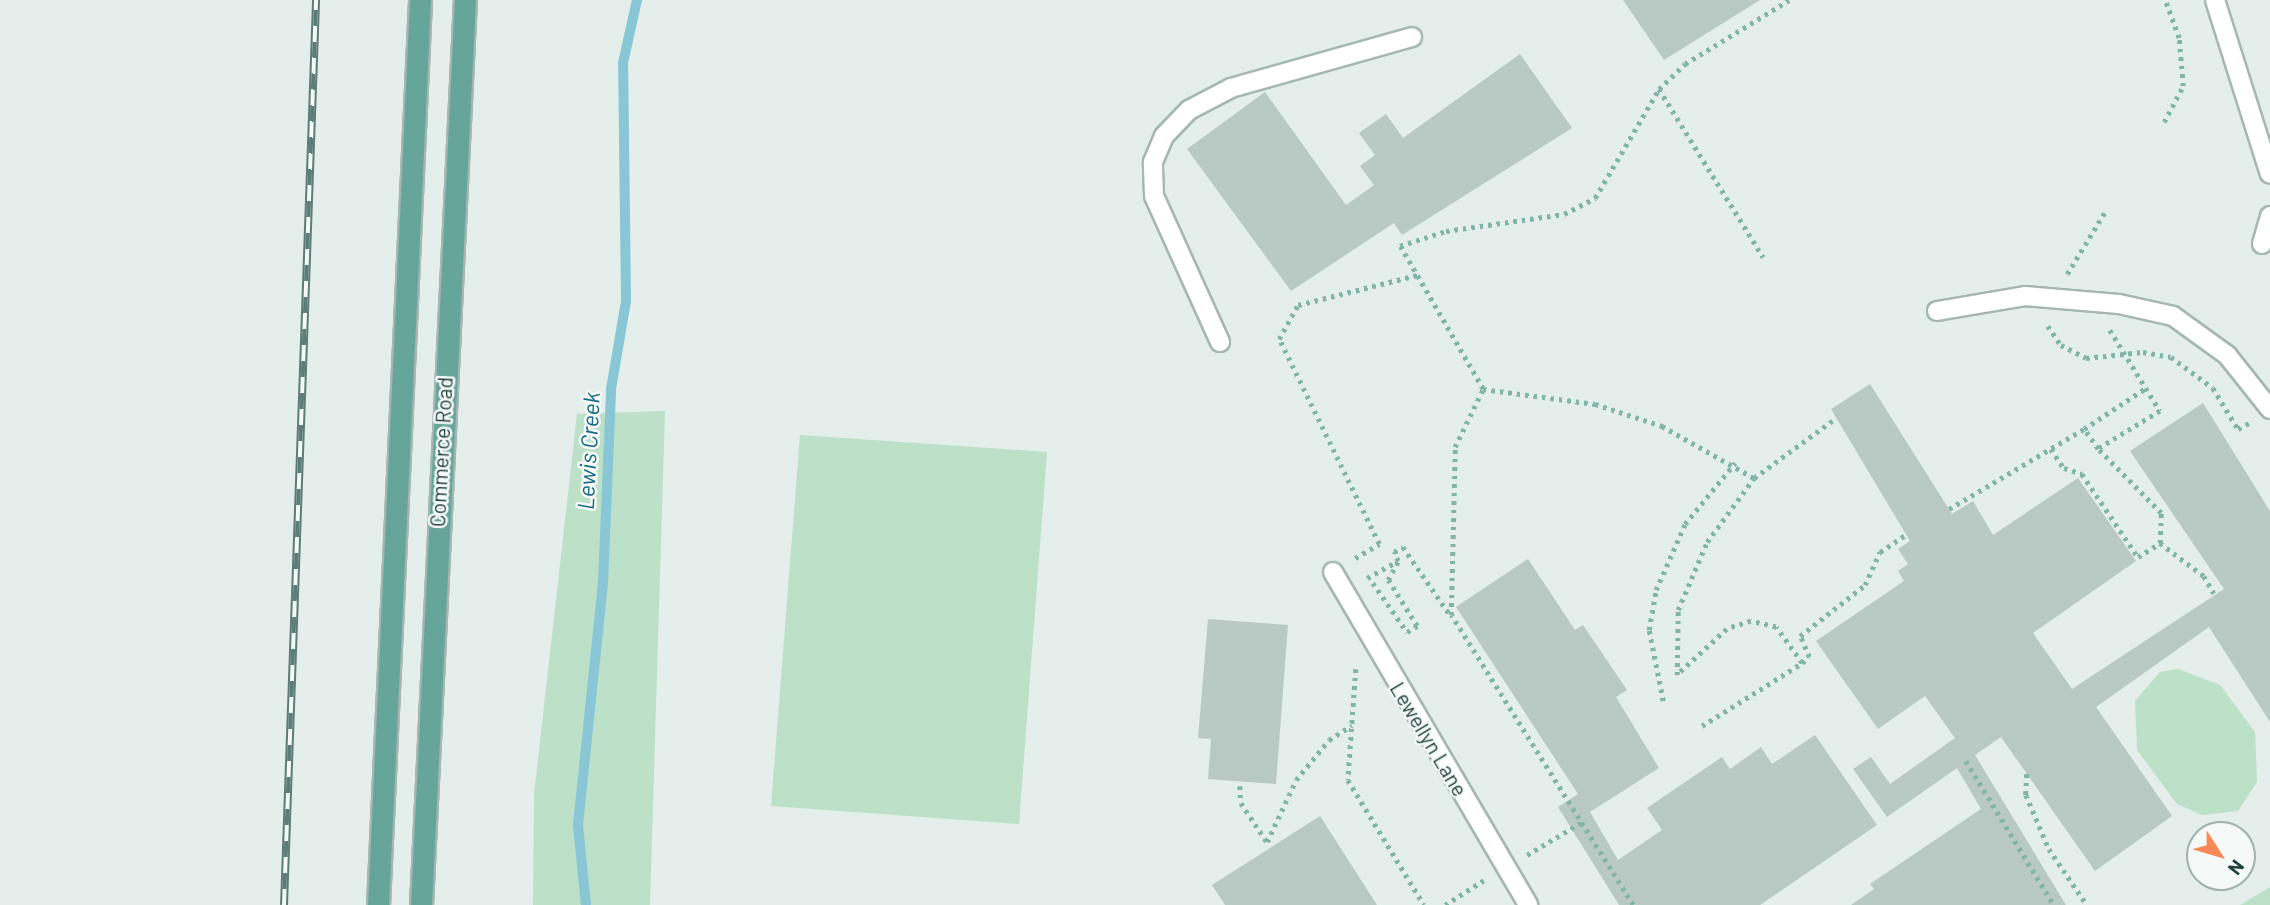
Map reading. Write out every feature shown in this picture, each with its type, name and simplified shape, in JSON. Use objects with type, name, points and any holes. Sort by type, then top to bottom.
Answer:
[{"type":"main road","points":[[378,905],[420,0]]},
{"type":"main road","name":"Commerce Road","points":[[421,905],[465,0]]},
{"type":"lane","points":[[2215,0],[2270,174]]},
{"type":"lane","points":[[1220,342],[1154,196],[1153,162],[1174,123],[1231,88],[1412,37]]},
{"type":"lane","points":[[2262,244],[2270,216]]},
{"type":"lane","points":[[1937,311],[2025,296],[2119,304],[2173,316],[2227,355],[2263,414]]},
{"type":"lane","name":"Lewellyn Lane","points":[[1333,572],[1528,905]]},
{"type":"path","points":[[1483,389],[1400,246],[1446,231],[1564,214],[1595,198],[1659,89],[1685,64],[1789,0]]},
{"type":"path","points":[[2164,122],[2183,86],[2179,38],[2165,0]]},
{"type":"path","points":[[1659,89],[1763,257]]},
{"type":"path","points":[[2066,275],[2105,212]]},
{"type":"path","points":[[1354,567],[1355,556],[1379,544],[1279,339],[1298,305],[1417,275]]},
{"type":"path","points":[[2098,449],[2160,411],[2104,321]]},
{"type":"path","points":[[2047,323],[2061,345],[2086,358],[2125,354],[2171,357],[2213,388],[2238,429],[2263,414]]},
{"type":"path","points":[[1949,509],[2084,429],[2146,388]]},
{"type":"path","points":[[1483,389],[1595,404],[1662,426],[1735,463],[1754,478]]},
{"type":"path","points":[[1451,615],[1455,447],[1483,389]]},
{"type":"path","points":[[1801,663],[1776,626],[1751,621],[1727,629],[1677,675],[1678,610],[1707,542],[1754,478],[1836,418]]},
{"type":"path","points":[[2084,429],[2118,476],[2152,499],[2161,513],[2160,543]]},
{"type":"path","points":[[2051,449],[2064,468],[2082,474],[2138,558],[2160,543]]},
{"type":"path","points":[[1663,701],[1649,630],[1656,590],[1685,524],[1735,463]]},
{"type":"path","points":[[1702,726],[1809,657],[1800,636],[1865,584],[1880,552],[1907,534]]},
{"type":"path","points":[[2160,543],[2204,576],[2214,593]]},
{"type":"path","points":[[1398,561],[1394,552],[1403,547],[1451,615],[1584,821],[1633,905]]},
{"type":"path","points":[[1375,574],[1398,561]]},
{"type":"path","points":[[1367,578],[1407,632],[1417,626],[1388,580],[1398,561]]},
{"type":"path","points":[[1357,574],[1364,589]]},
{"type":"path","points":[[1357,660],[1348,780],[1424,905]]},
{"type":"path","points":[[1240,786],[1241,803],[1267,842],[1296,780],[1329,740],[1352,724]]},
{"type":"path","points":[[1966,761],[2054,905]]},
{"type":"path","points":[[2027,774],[2026,795],[2049,849],[2087,905]]},
{"type":"path","points":[[1521,858],[1584,821]]},
{"type":"path","points":[[1445,905],[1488,878]]},
{"type":"green space","points":[[665,411],[650,905],[533,905],[534,795],[577,414]]},
{"type":"green space","points":[[800,435],[1047,452],[1019,824],[771,806]]},
{"type":"green space","points":[[2178,669],[2220,685],[2255,732],[2257,782],[2238,811],[2202,815],[2177,804],[2137,750],[2135,701],[2160,672]]},
{"type":"green space","points":[[2270,887],[2270,905],[2240,905]]},
{"type":"building","points":[[1623,0],[1760,0],[1664,60]]},
{"type":"building","points":[[1520,54],[1572,128],[1402,235],[1394,223],[1291,291],[1187,149],[1265,92],[1346,205],[1374,185],[1360,166],[1375,155],[1359,133],[1386,114],[1403,138]]},
{"type":"building","points":[[1870,384],[1952,514],[1973,501],[1993,535],[2078,478],[2136,561],[2033,633],[2072,689],[2224,589],[2130,451],[2203,403],[2270,511],[2270,722],[2209,627],[2096,707],[2172,816],[2095,871],[2001,737],[1975,755],[2066,905],[1851,905],[1874,889],[1870,884],[1981,809],[1957,768],[1887,817],[1853,769],[1871,757],[1890,784],[1955,738],[1925,696],[1878,729],[1816,641],[1904,581],[1898,571],[1908,564],[1898,549],[1910,541],[1831,409]]},
{"type":"building","points":[[1528,559],[1575,630],[1583,625],[1627,690],[1616,697],[1659,768],[1590,812],[1618,860],[1662,830],[1647,808],[1722,757],[1730,769],[1761,747],[1772,764],[1815,735],[1877,825],[1760,905],[1619,905],[1558,807],[1578,794],[1456,607]]},
{"type":"building","points":[[1208,619],[1288,625],[1276,784],[1208,779],[1211,739],[1198,738]]},
{"type":"building","points":[[1320,816],[1377,905],[1225,905],[1212,885]]},
{"type":"waterway","name":"Lewis Creek","points":[[586,905],[578,825],[603,583],[611,389],[626,301],[623,63],[637,0]]},
{"type":"railway","points":[[284,905],[316,0]]}]
